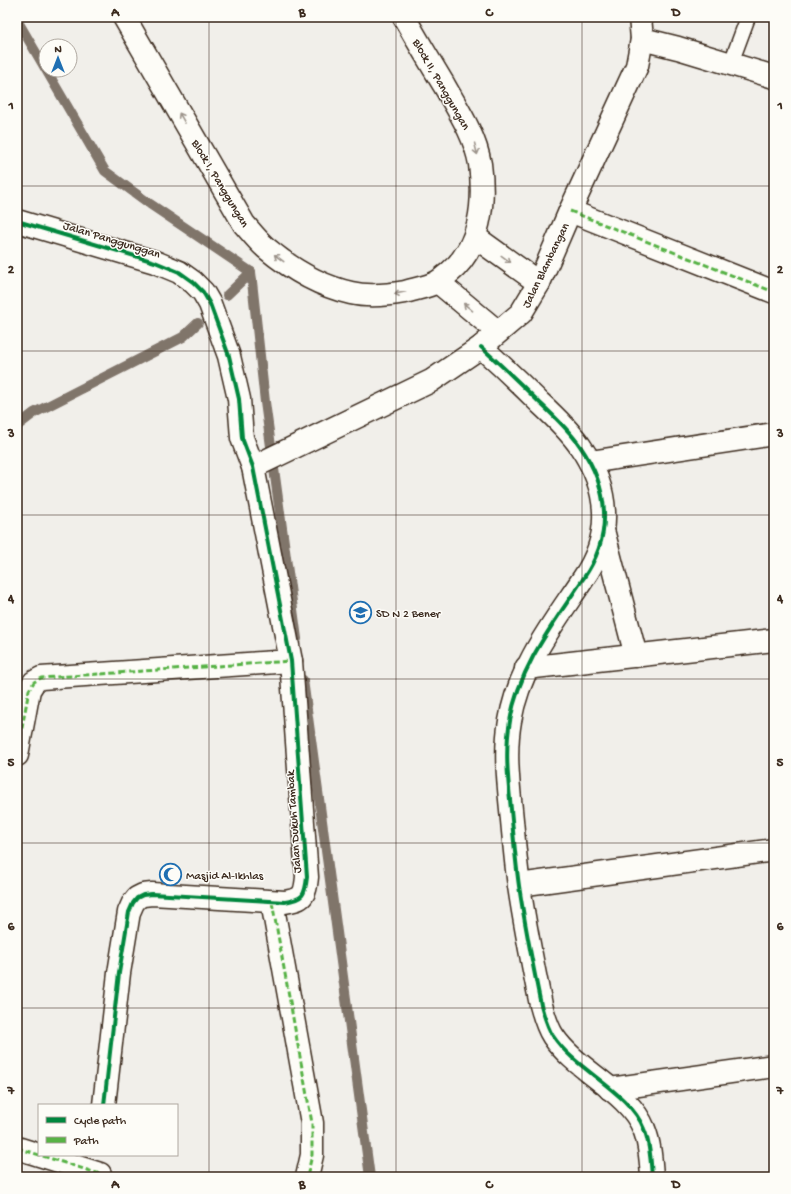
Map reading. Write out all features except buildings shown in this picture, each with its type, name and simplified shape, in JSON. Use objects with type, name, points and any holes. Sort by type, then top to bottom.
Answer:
[{"type":"street","name":"Block I, Panggungan","points":[[124,17],[244,224],[265,247],[292,267],[318,282],[352,294],[394,294],[414,290],[438,282]]},
{"type":"street","name":"Block II, Panggungan","points":[[404,17],[463,118],[474,140],[480,163],[482,187],[481,210],[475,237],[461,261],[438,282]]},
{"type":"street","name":"Jalan Blambangan","points":[[259,464],[431,381],[481,347],[521,313],[539,283],[570,210],[637,66],[642,39],[640,17]]},
{"type":"street","points":[[642,39],[731,63],[774,77]]},
{"type":"street","points":[[570,210],[774,292]]},
{"type":"street","name":"Jalan Panggunggan","points":[[17,220],[155,262],[179,272],[193,282],[203,292],[210,304],[229,356],[239,399],[242,438],[259,464]]},
{"type":"street","points":[[475,237],[539,283]]},
{"type":"street","points":[[438,282],[498,332]]},
{"type":"street","points":[[481,347],[509,372],[579,444],[590,462],[600,484],[605,507],[604,534],[597,555],[585,577],[560,612],[526,668],[514,699],[509,723],[507,750],[508,777],[519,885],[540,1006],[554,1037],[564,1050],[582,1067],[610,1089],[635,1114],[644,1129],[650,1154],[652,1177]]},
{"type":"street","points":[[590,462],[774,434]]},
{"type":"street","name":"Jalan Dukuh Tambak","points":[[104,1104],[119,973],[127,923],[133,903],[137,898],[143,895],[152,894],[285,902],[298,900],[303,894],[307,877],[291,661],[259,464]]},
{"type":"street","points":[[604,534],[636,656]]},
{"type":"street","points":[[526,668],[774,640]]},
{"type":"street","points":[[17,755],[29,690],[34,682],[41,678],[291,661]]},
{"type":"street","points":[[519,885],[774,850]]},
{"type":"street","points":[[272,902],[312,1123],[312,1155],[307,1177]]},
{"type":"street","points":[[610,1089],[774,1066]]},
{"type":"street","points":[[17,1148],[38,1153]]},
{"type":"street","points":[[49,1156],[101,1169]]},
{"type":"lane","points":[[731,63],[748,17]]},
{"type":"waterway","points":[[17,20],[105,171],[150,204],[251,272]]},
{"type":"waterway","points":[[251,272],[265,402],[297,639]]},
{"type":"waterway","points":[[227,295],[251,272]]},
{"type":"waterway","points":[[17,426],[34,413],[183,337],[198,323]]},
{"type":"waterway","points":[[303,680],[370,1177]]},
{"type":"marked path","points":[[570,211],[774,292]]},
{"type":"marked path","points":[[17,755],[29,690],[34,682],[41,678],[291,661]]},
{"type":"marked path","points":[[272,902],[312,1123],[312,1155],[307,1177]]},
{"type":"marked path","points":[[17,1148],[38,1155]]},
{"type":"marked path","points":[[43,1156],[100,1174]]},
{"type":"cycle path","points":[[17,221],[155,262],[179,272],[193,282],[203,292],[210,304],[229,356],[239,399],[242,438],[253,467],[291,661],[307,877],[304,892],[302,896],[296,900],[285,902],[152,894],[143,895],[137,898],[129,912],[119,973],[104,1104]]},
{"type":"cycle path","points":[[481,347],[571,434],[590,462],[602,495],[604,512],[600,546],[583,579],[549,629],[529,664],[514,701],[507,746],[508,783],[521,901],[541,1005],[546,1021],[553,1036],[563,1048],[575,1060],[627,1103],[637,1116],[648,1140],[652,1177]]},
{"type":"place","name":"SD N 2 Bener","points":[[360,613]]},
{"type":"place","name":"Masjid Al-Ikhlas","points":[[171,875]]}]
